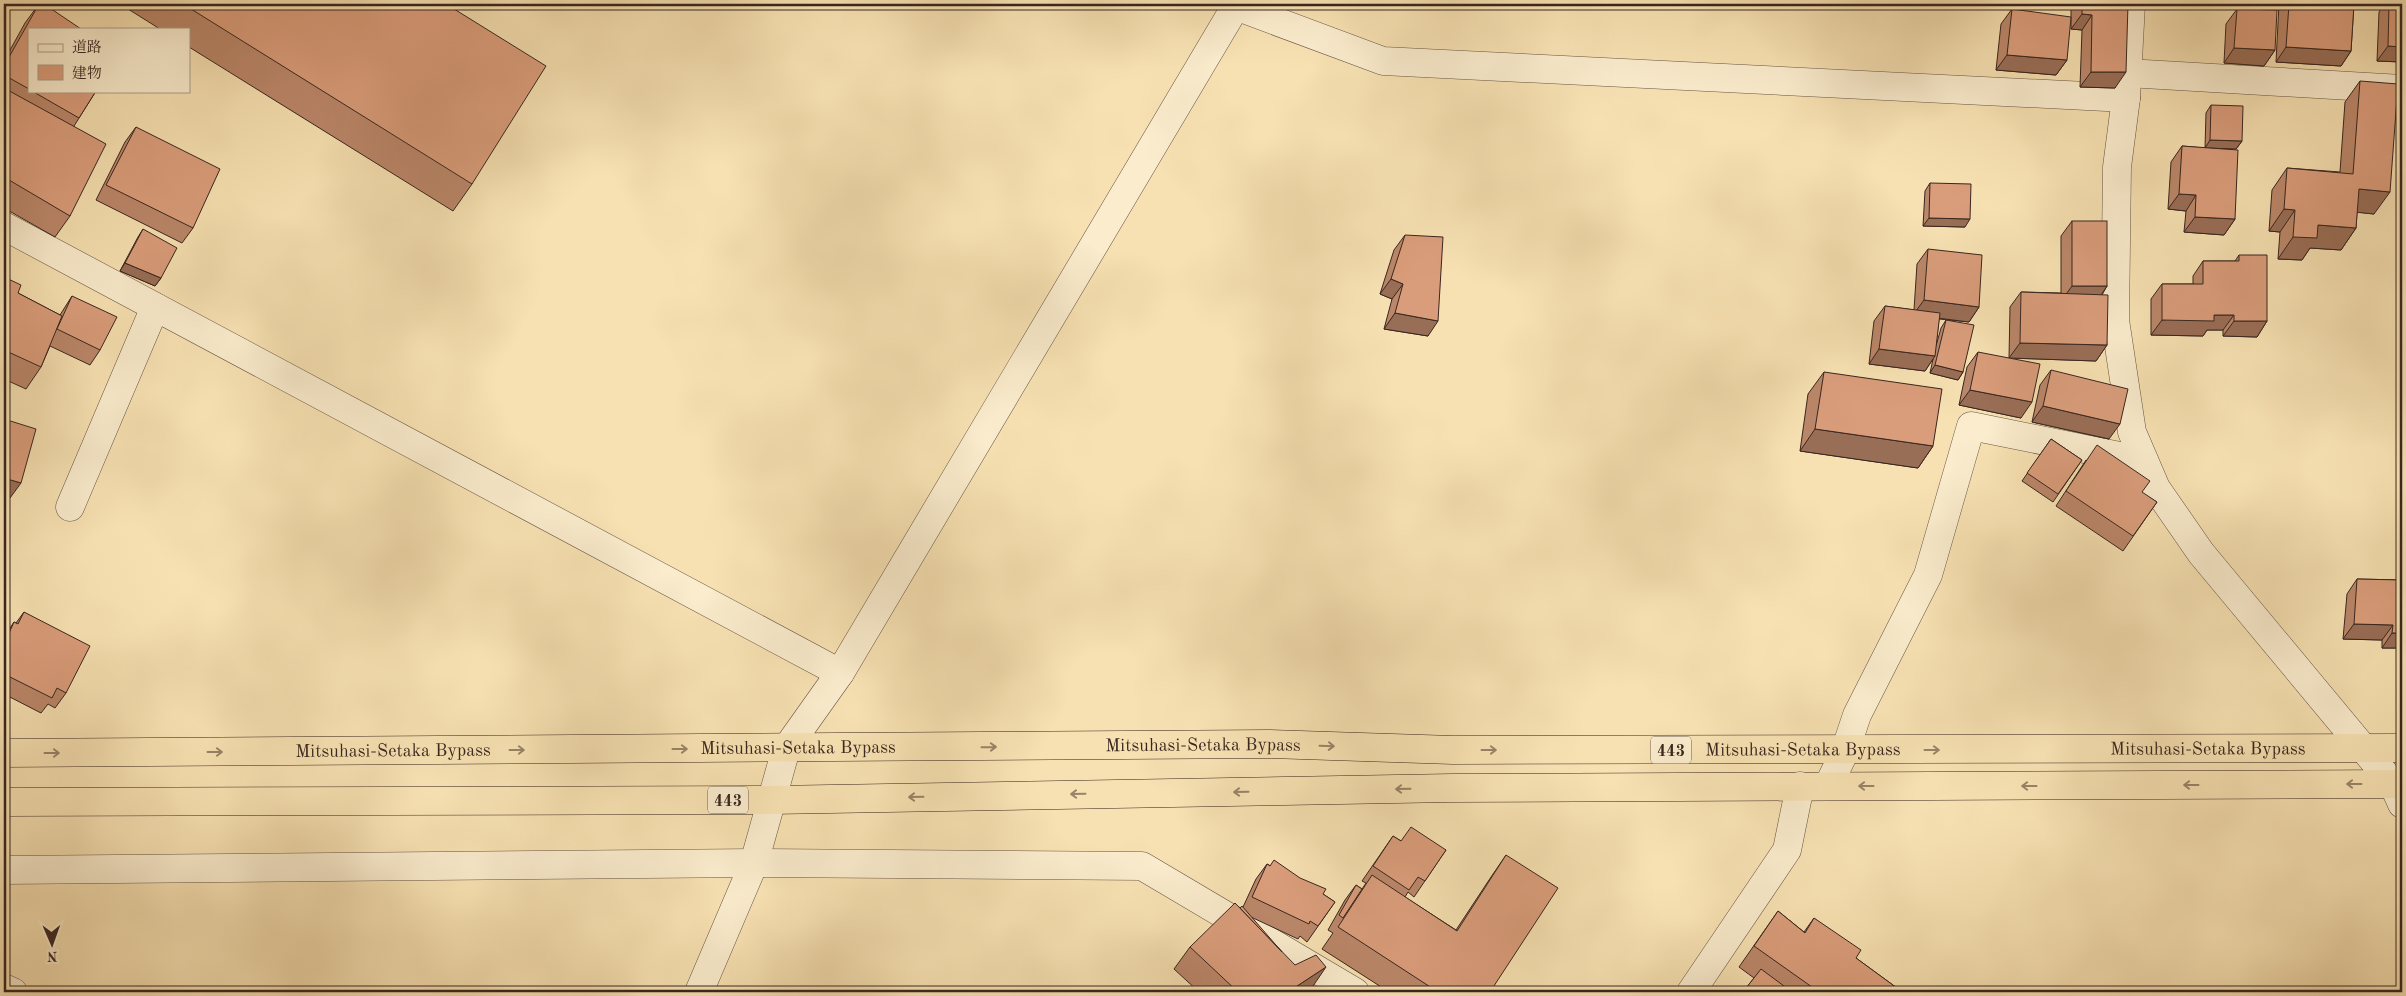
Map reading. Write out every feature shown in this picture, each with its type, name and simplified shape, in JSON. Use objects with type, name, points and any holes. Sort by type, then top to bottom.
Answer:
[{"type":"highway","name":"Mitsuhasi-Setaka Bypass","points":[[4,753],[786,749],[1268,744],[1453,750],[1845,751],[2402,748]]},
{"type":"highway","name":"Mitsuhasi-Setaka Bypass","points":[[4,802],[772,800],[1452,788],[1800,786],[2399,791]]},
{"type":"street","points":[[2131,4],[2127,85],[2117,167],[2115,320],[2132,432],[2156,488],[2201,554],[2399,791]]},
{"type":"street","points":[[699,992],[754,863],[786,749],[840,673],[1234,5],[1383,61],[2127,85],[2402,89]]},
{"type":"street","points":[[4,226],[840,673]]},
{"type":"street","points":[[70,507],[154,307]]},
{"type":"street","points":[[1828,786],[1845,751],[1857,715],[1928,575],[1971,426],[2144,461]]},
{"type":"street","points":[[1691,992],[1787,850],[1800,786]]},
{"type":"street","points":[[4,870],[754,863],[1142,866],[1355,992]]},
{"type":"street","points":[[4,988],[13,992]]},
{"type":"building","points":[[39,4],[44,4],[80,28],[28,28],[28,88],[4,75],[4,66]]},
{"type":"building","points":[[183,4],[446,4],[546,66],[472,184]]},
{"type":"building","points":[[2082,4],[2128,4],[2126,72],[2091,72],[2092,15],[2082,14]]},
{"type":"building","points":[[2289,4],[2354,4],[2351,51],[2286,47]]},
{"type":"building","points":[[2389,4],[2402,4],[2402,47],[2388,46]]},
{"type":"building","points":[[2012,9],[2071,17],[2067,60],[2007,55]]},
{"type":"building","points":[[2237,9],[2277,10],[2275,50],[2234,48]]},
{"type":"building","points":[[2360,81],[2398,84],[2390,192],[2359,189],[2356,228],[2318,225],[2317,238],[2293,237],[2295,210],[2284,209],[2287,168],[2353,174]]},
{"type":"building","points":[[4,88],[106,144],[70,216],[4,177]]},
{"type":"building","points":[[34,92],[95,92],[79,118]]},
{"type":"building","points":[[2211,105],[2243,106],[2242,141],[2210,140]]},
{"type":"building","points":[[136,127],[220,169],[193,228],[106,185]]},
{"type":"building","points":[[2182,146],[2238,150],[2235,219],[2195,217],[2196,195],[2179,194]]},
{"type":"building","points":[[1930,183],[1971,184],[1970,219],[1929,218]]},
{"type":"building","points":[[2072,221],[2107,221],[2107,286],[2072,286]]},
{"type":"building","points":[[143,229],[177,248],[161,278],[125,263]]},
{"type":"building","points":[[1405,235],[1443,237],[1438,321],[1395,313],[1403,284],[1391,279]]},
{"type":"building","points":[[1928,249],[1982,255],[1979,307],[1924,300]]},
{"type":"building","points":[[2239,255],[2267,255],[2267,321],[2234,321],[2234,315],[2214,315],[2214,321],[2162,320],[2162,284],[2203,284],[2203,261],[2239,261]]},
{"type":"building","points":[[4,277],[21,285],[18,293],[62,316],[41,367],[4,350]]},
{"type":"building","points":[[2021,292],[2108,295],[2107,345],[2020,343]]},
{"type":"building","points":[[72,296],[117,317],[100,350],[57,329]]},
{"type":"building","points":[[1885,306],[1940,313],[1935,356],[1879,349]]},
{"type":"building","points":[[1946,320],[1974,325],[1963,372],[1935,365]]},
{"type":"building","points":[[1978,352],[2040,364],[2032,402],[1970,390]]},
{"type":"building","points":[[2051,370],[2128,389],[2120,424],[2043,406]]},
{"type":"building","points":[[1824,372],[1942,389],[1933,446],[1815,429]]},
{"type":"building","points":[[4,419],[36,429],[21,483],[4,478]]},
{"type":"building","points":[[2051,439],[2082,460],[2058,494],[2027,473]]},
{"type":"building","points":[[2097,445],[2150,481],[2142,492],[2157,502],[2133,536],[2066,491]]},
{"type":"building","points":[[2357,579],[2402,580],[2402,633],[2392,633],[2393,625],[2354,624]]},
{"type":"building","points":[[24,612],[90,646],[66,693],[57,688],[52,698],[4,674],[4,644],[14,622],[18,624]]},
{"type":"building","points":[[1411,827],[1446,850],[1425,881],[1418,877],[1409,890],[1373,866],[1393,836],[1401,841]]},
{"type":"building","points":[[1506,855],[1558,888],[1490,992],[1438,992],[1338,927],[1372,875],[1457,931]]},
{"type":"building","points":[[1274,860],[1300,878],[1326,889],[1323,894],[1335,902],[1318,926],[1310,921],[1309,924],[1252,897],[1267,864],[1270,866]]},
{"type":"building","points":[[1356,885],[1362,889],[1343,918],[1339,915]]},
{"type":"building","points":[[1235,903],[1295,965],[1316,955],[1326,967],[1288,992],[1238,992],[1190,947]]},
{"type":"building","points":[[1242,906],[1282,952],[1240,908]]},
{"type":"building","points":[[1778,911],[1805,933],[1814,918],[1861,950],[1856,958],[1897,988],[1894,992],[1844,992],[1841,990],[1839,992],[1819,992],[1754,946]]},
{"type":"building","points":[[1761,969],[1792,992],[1743,992]]}]
